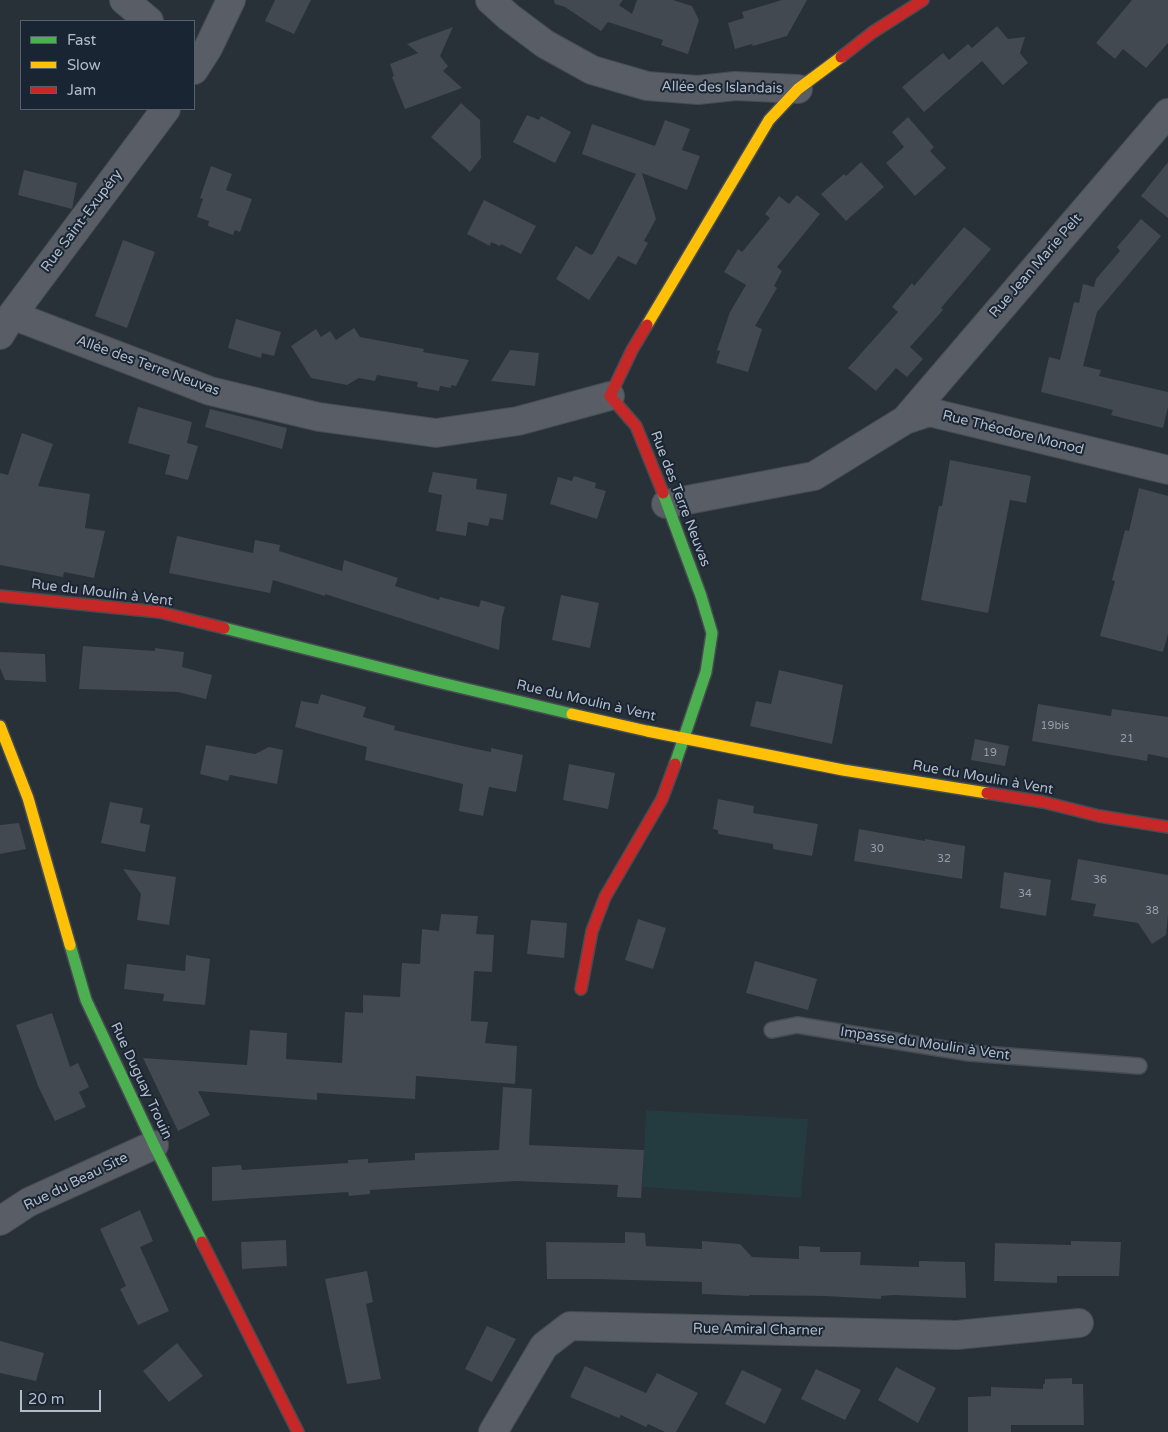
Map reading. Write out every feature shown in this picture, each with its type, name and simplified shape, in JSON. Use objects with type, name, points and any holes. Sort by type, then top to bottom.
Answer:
[{"type":"street","points":[[124,0],[148,20]]},
{"type":"street","points":[[195,64],[208,48],[232,0]]},
{"type":"street","name":"Allée des Islandais","points":[[490,0],[545,44],[592,70],[647,86],[698,90],[735,86],[798,89]]},
{"type":"street","points":[[610,396],[632,350],[768,120],[798,89],[873,32],[924,0]]},
{"type":"street","name":"Rue Saint-Exupéry","points":[[6,325],[165,110]]},
{"type":"street","name":"Rue Jean Marie Pelt","points":[[905,420],[1168,113]]},
{"type":"street","name":"Allée des Terre Neuvas","points":[[6,325],[210,391],[329,419],[436,433],[518,421],[610,396]]},
{"type":"street","name":"Rue des Terre Neuvas","points":[[581,989],[592,931],[605,897],[662,799],[685,739],[706,672],[712,633],[701,596],[652,462],[636,426],[610,396]]},
{"type":"street","name":"Rue Théodore Monod","points":[[666,504],[814,476],[905,420],[929,412],[1168,470]]},
{"type":"street","name":"Rue du Moulin à Vent","points":[[0,596],[159,612],[605,722],[843,770],[1043,802],[1099,816],[1168,827]]},
{"type":"street","name":"Rue Duguay Trouin","points":[[0,726],[28,798],[86,1000],[154,1145],[298,1432]]},
{"type":"street","name":"Rue du Beau Site","points":[[0,1222],[29,1202],[154,1145]]},
{"type":"street","name":"Rue Amiral Charner","points":[[493,1432],[544,1346],[570,1326],[957,1335],[1079,1323]]},
{"type":"lane","name":"Impasse du Moulin à Vent","points":[[772,1030],[797,1025],[969,1053],[1139,1066]]},
{"type":"green space","points":[[646,1110],[808,1119],[801,1198],[642,1187]]},
{"type":"building","points":[[275,0],[311,0],[294,34],[265,21]]},
{"type":"building","points":[[554,0],[623,0],[619,5],[632,14],[637,0],[673,0],[692,6],[699,20],[688,54],[661,45],[663,40],[608,22],[601,31],[565,7],[555,4]]},
{"type":"building","points":[[782,0],[807,0],[787,36],[735,49],[728,23],[744,18],[742,12]]},
{"type":"building","points":[[1132,0],[1168,0],[1168,43],[1146,68],[1123,49],[1115,59],[1096,43]]},
{"type":"building","points":[[997,26],[1008,39],[1025,37],[1020,53],[1028,63],[1003,85],[982,61],[924,112],[902,87],[943,53],[949,60],[968,44],[972,48]]},
{"type":"building","points":[[453,27],[440,56],[448,66],[443,71],[462,88],[405,109],[392,77],[394,76],[390,64],[418,53],[407,44]]},
{"type":"building","points":[[461,103],[480,120],[481,158],[470,172],[431,137]]},
{"type":"building","points":[[527,115],[539,120],[541,116],[571,132],[555,163],[513,142]]},
{"type":"building","points":[[908,117],[934,147],[930,151],[946,168],[915,196],[886,163],[904,147],[892,132]]},
{"type":"building","points":[[665,120],[690,129],[682,150],[700,156],[687,190],[642,173],[656,219],[644,241],[648,243],[636,265],[618,256],[589,300],[556,279],[576,246],[591,255],[593,254],[636,174],[582,154],[592,124],[655,146]]},
{"type":"building","points":[[861,162],[884,187],[846,221],[821,194],[844,174],[846,176]]},
{"type":"building","points":[[1168,162],[1168,218],[1141,196]]},
{"type":"building","points":[[211,166],[232,174],[226,190],[252,199],[240,232],[235,230],[233,235],[208,226],[209,221],[197,217],[203,199],[200,198]]},
{"type":"building","points":[[24,170],[77,183],[72,209],[18,195]]},
{"type":"building","points":[[797,195],[820,214],[777,267],[782,271],[774,286],[777,288],[755,326],[762,329],[748,372],[716,363],[720,351],[717,350],[730,312],[746,285],[724,272],[738,249],[742,252],[770,218],[765,214],[779,196],[789,204]]},
{"type":"building","points":[[484,200],[536,226],[521,254],[501,244],[500,246],[491,242],[490,246],[467,234]]},
{"type":"building","points":[[1141,219],[1161,236],[1097,312],[1083,366],[1101,370],[1099,376],[1168,392],[1168,407],[1163,428],[1111,415],[1113,410],[1041,392],[1049,357],[1060,360],[1074,302],[1079,303],[1083,284],[1094,287],[1096,279],[1120,251],[1117,247]]},
{"type":"building","points":[[964,227],[991,249],[941,308],[943,310],[910,347],[923,359],[907,377],[896,368],[876,391],[848,368],[898,312],[892,307],[912,283],[914,286]]},
{"type":"building","points":[[123,240],[155,252],[127,328],[95,316]]},
{"type":"building","points":[[236,319],[281,332],[274,356],[262,353],[261,358],[228,348]]},
{"type":"building","points":[[354,328],[360,337],[424,349],[423,352],[469,360],[456,386],[451,385],[451,388],[440,386],[439,391],[417,387],[418,382],[377,375],[375,381],[359,378],[347,385],[311,378],[291,346],[316,329],[321,337],[330,331],[336,340]]},
{"type":"building","points":[[510,350],[539,353],[535,386],[491,381]]},
{"type":"building","points":[[138,407],[192,422],[187,443],[198,446],[188,480],[165,474],[170,455],[128,443]]},
{"type":"building","points":[[210,409],[287,428],[282,449],[205,427]]},
{"type":"building","points":[[22,433],[53,444],[38,486],[90,494],[85,528],[105,531],[94,578],[64,572],[63,577],[0,565],[0,473],[8,475]]},
{"type":"building","points":[[950,460],[1031,476],[1026,503],[1010,500],[988,613],[921,600]]},
{"type":"building","points":[[433,472],[477,479],[476,489],[507,494],[503,520],[490,518],[488,526],[468,522],[466,536],[436,531],[442,495],[428,492]]},
{"type":"building","points":[[574,476],[596,483],[595,488],[606,491],[597,519],[550,504],[558,477],[572,481]]},
{"type":"building","points":[[1139,488],[1168,496],[1168,634],[1163,652],[1100,636],[1115,581],[1112,580],[1125,530],[1129,531]]},
{"type":"building","points":[[177,536],[253,553],[255,540],[280,545],[279,551],[342,571],[344,560],[398,578],[395,586],[439,600],[440,597],[479,607],[481,600],[505,607],[499,650],[325,594],[325,596],[273,580],[270,593],[169,573]]},
{"type":"building","points":[[561,595],[599,603],[590,648],[552,640]]},
{"type":"building","points":[[83,646],[155,651],[155,648],[184,652],[182,667],[212,675],[206,699],[178,692],[79,689]]},
{"type":"building","points":[[0,652],[45,654],[46,682],[5,680],[0,668]]},
{"type":"building","points":[[779,670],[843,685],[832,744],[750,726],[756,701],[771,704]]},
{"type":"building","points":[[321,694],[366,707],[363,717],[395,726],[394,730],[491,752],[491,748],[523,755],[516,792],[489,787],[483,816],[459,811],[463,784],[365,760],[367,747],[295,727],[301,701],[318,704]]},
{"type":"building","points":[[1038,704],[1111,716],[1112,709],[1168,717],[1168,758],[1148,754],[1147,761],[1032,741]]},
{"type":"building","points":[[975,739],[1009,746],[1005,766],[971,760]]},
{"type":"building","points":[[206,745],[255,754],[269,747],[283,750],[277,784],[230,775],[228,781],[200,774]]},
{"type":"building","points":[[569,764],[615,773],[608,809],[563,800]]},
{"type":"building","points":[[718,799],[754,806],[753,813],[818,824],[812,856],[773,849],[773,844],[718,834],[718,830],[713,829]]},
{"type":"building","points":[[110,802],[143,808],[140,823],[150,825],[145,852],[101,843]]},
{"type":"building","points":[[19,823],[26,849],[0,854],[0,825]]},
{"type":"building","points":[[859,829],[965,846],[962,879],[854,861]]},
{"type":"building","points":[[1078,859],[1168,875],[1166,935],[1152,944],[1138,923],[1093,916],[1096,904],[1071,900]]},
{"type":"building","points":[[123,869],[176,877],[169,925],[137,920],[141,894]]},
{"type":"building","points":[[1004,872],[1051,880],[1046,916],[1000,908]]},
{"type":"building","points":[[441,914],[478,916],[476,934],[494,935],[492,972],[474,971],[471,1021],[488,1022],[485,1043],[517,1046],[515,1084],[416,1076],[415,1099],[317,1093],[317,1100],[198,1091],[210,1115],[178,1131],[143,1058],[247,1065],[250,1030],[287,1033],[286,1059],[342,1063],[345,1012],[363,1013],[363,995],[400,997],[402,963],[420,964],[422,929],[439,931]]},
{"type":"building","points":[[638,919],[666,928],[653,969],[625,960]]},
{"type":"building","points":[[531,920],[567,923],[564,958],[527,954]]},
{"type":"building","points":[[186,955],[210,959],[205,1005],[163,1001],[164,994],[124,989],[127,964],[185,971]]},
{"type":"building","points":[[755,961],[817,979],[808,1010],[746,993]]},
{"type":"building","points":[[52,1013],[70,1067],[78,1063],[89,1087],[79,1092],[86,1107],[55,1121],[38,1086],[16,1025]]},
{"type":"building","points":[[503,1087],[532,1089],[529,1145],[644,1150],[641,1198],[617,1197],[618,1185],[516,1181],[370,1190],[370,1194],[349,1196],[348,1192],[212,1201],[212,1167],[241,1165],[242,1170],[348,1163],[348,1160],[368,1159],[368,1163],[415,1160],[415,1153],[499,1150]]},
{"type":"building","points":[[140,1210],[153,1241],[140,1247],[169,1311],[138,1325],[120,1289],[126,1286],[100,1229]]},
{"type":"building","points":[[625,1232],[645,1233],[646,1246],[702,1249],[702,1241],[740,1244],[752,1257],[799,1259],[799,1246],[820,1247],[820,1252],[861,1252],[860,1265],[919,1267],[919,1261],[965,1262],[966,1298],[894,1295],[881,1296],[881,1299],[702,1294],[702,1282],[547,1279],[546,1242],[625,1243]]},
{"type":"building","points":[[286,1240],[287,1266],[242,1269],[241,1242]]},
{"type":"building","points":[[1071,1241],[1121,1242],[1119,1276],[1057,1276],[1057,1283],[994,1281],[995,1243],[1071,1245]]},
{"type":"building","points":[[367,1271],[373,1302],[366,1304],[381,1379],[347,1384],[325,1279]]},
{"type":"building","points":[[487,1326],[516,1339],[492,1382],[465,1369]]},
{"type":"building","points":[[0,1341],[44,1353],[36,1381],[0,1373]]},
{"type":"building","points":[[177,1343],[203,1376],[169,1402],[143,1371]]},
{"type":"building","points":[[585,1366],[646,1393],[657,1373],[698,1393],[676,1432],[665,1432],[648,1424],[646,1427],[621,1415],[619,1418],[570,1397]]},
{"type":"building","points":[[896,1367],[936,1388],[918,1423],[878,1400]]},
{"type":"building","points":[[816,1369],[861,1390],[845,1420],[801,1399]]},
{"type":"building","points":[[742,1370],[782,1389],[765,1424],[725,1404]]},
{"type":"building","points":[[1072,1378],[1072,1384],[1083,1384],[1084,1425],[1011,1425],[1011,1432],[968,1432],[968,1397],[991,1396],[991,1387],[1043,1389],[1045,1379]]},
{"type":"traffic: fast","points":[[663,493],[701,596],[712,633],[706,672],[675,764]]},
{"type":"traffic: fast","points":[[224,628],[572,714]]},
{"type":"traffic: fast","points":[[70,945],[86,1000],[202,1242]]},
{"type":"traffic: slow","points":[[647,325],[769,120],[798,89],[841,57]]},
{"type":"traffic: slow","points":[[572,714],[843,770],[987,793]]},
{"type":"traffic: slow","points":[[0,726],[28,798],[70,945]]},
{"type":"traffic: jam","points":[[841,57],[873,32],[923,0]]},
{"type":"traffic: jam","points":[[647,325],[632,350],[610,396],[636,426],[663,493]]},
{"type":"traffic: jam","points":[[0,596],[159,612],[224,628]]},
{"type":"traffic: jam","points":[[581,989],[592,931],[605,897],[662,799],[675,764]]},
{"type":"traffic: jam","points":[[987,793],[1043,802],[1099,816],[1168,827]]},
{"type":"traffic: jam","points":[[202,1242],[298,1432]]}]
